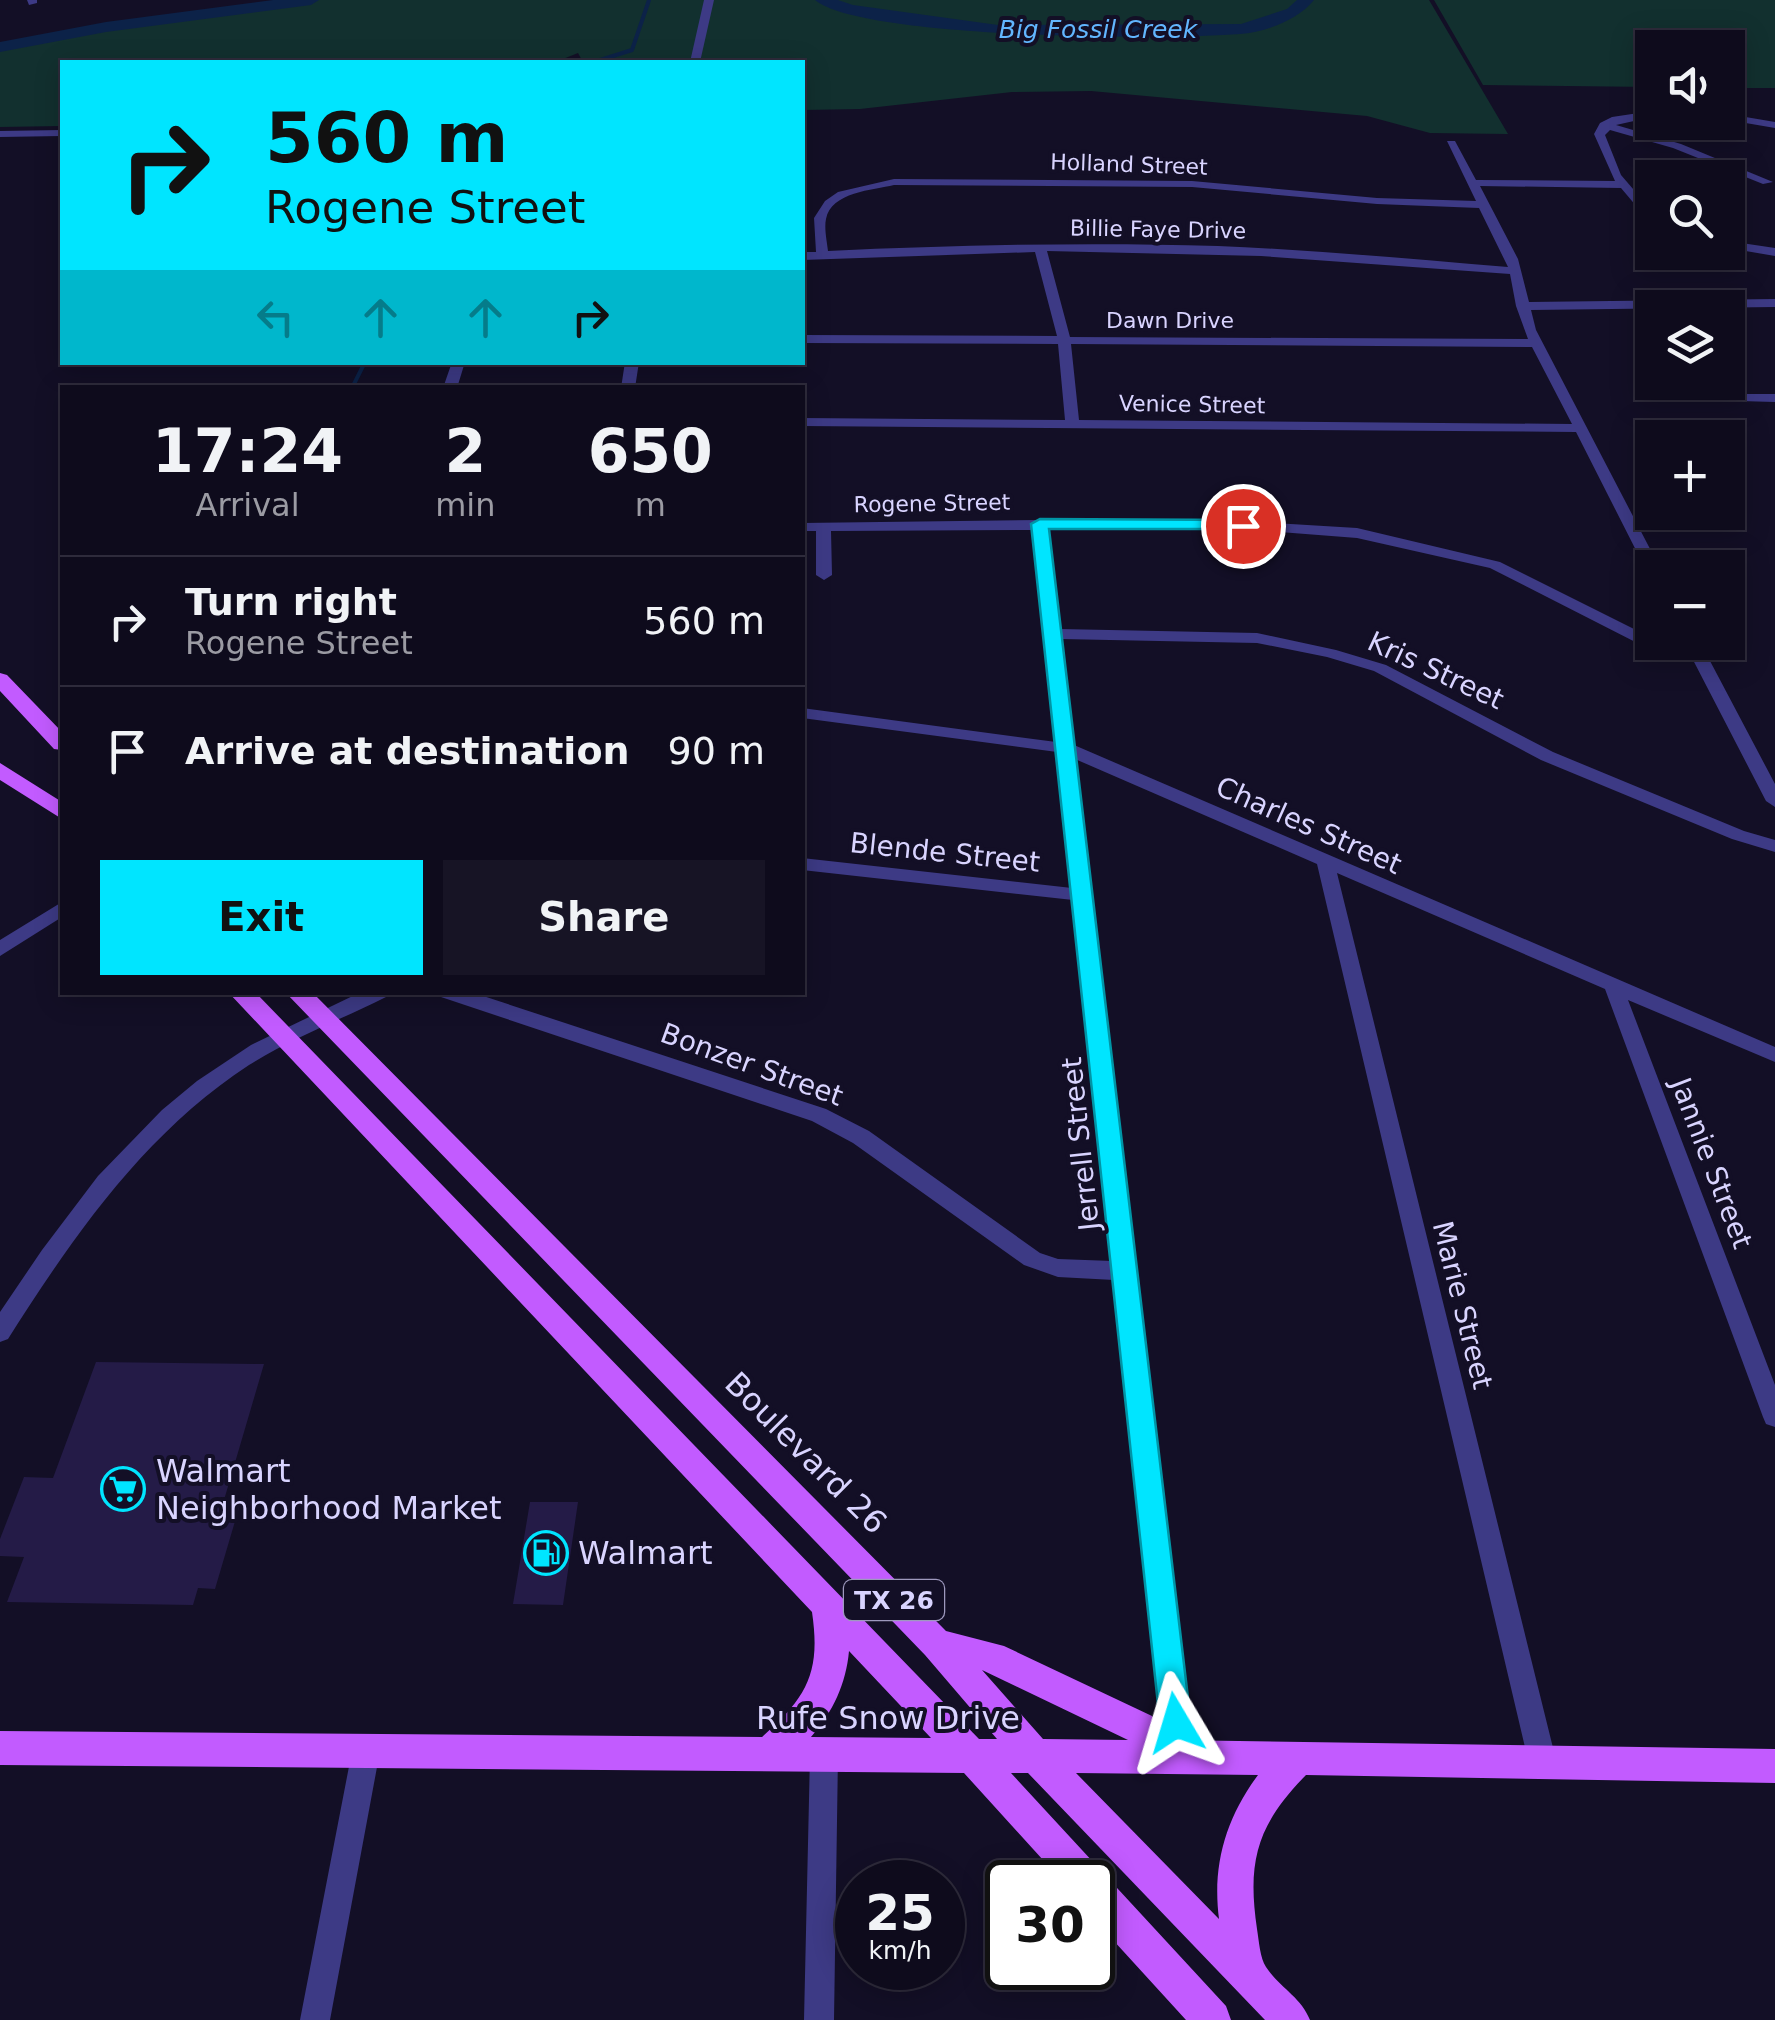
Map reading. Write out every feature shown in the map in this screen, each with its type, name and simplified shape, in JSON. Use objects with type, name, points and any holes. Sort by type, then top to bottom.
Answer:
[{"type":"main road","points":[[0,679],[60,742]]},
{"type":"main road","points":[[0,770],[60,811]]},
{"type":"main road","name":"TX 26","points":[[243,995],[972,1756],[1066,1860]]},
{"type":"main road","name":"Boulevard 26","points":[[300,995],[937,1644],[1036,1756],[1291,2020]]},
{"type":"main road","points":[[572,1337],[610,1312]]},
{"type":"main road","points":[[768,1754],[810,1715],[829,1682],[834,1658],[828,1607]]},
{"type":"main road","points":[[937,1644],[992,1657],[1044,1686],[1140,1728],[1170,1757]]},
{"type":"main road","name":"Rufe Snow Drive","points":[[0,1748],[1542,1760],[1775,1766]]},
{"type":"main road","points":[[1246,1974],[1232,1888],[1235,1853],[1273,1781],[1299,1758]]},
{"type":"main road","points":[[1115,1914],[1212,2020]]},
{"type":"street","points":[[695,60],[709,0]]},
{"type":"street","points":[[1635,115],[1604,125],[1600,139],[1622,184],[1635,199]]},
{"type":"street","points":[[1745,120],[1775,124]]},
{"type":"street","points":[[1604,125],[1677,146],[1767,182]]},
{"type":"street","points":[[0,134],[60,133]]},
{"type":"street","points":[[1451,143],[1512,259],[1522,306],[1537,342],[1644,550]]},
{"type":"street","name":"Holland Street","points":[[822,255],[820,218],[824,209],[842,194],[894,182],[1192,184],[1377,201],[1486,205]]},
{"type":"street","points":[[1474,184],[1622,184]]},
{"type":"street","points":[[1040,247],[1064,339],[1072,422]]},
{"type":"street","name":"Billie Faye Drive","points":[[805,256],[1040,247],[1278,252],[1512,271]]},
{"type":"street","points":[[1745,248],[1775,252]]},
{"type":"street","points":[[1522,306],[1775,303]]},
{"type":"street","name":"Dawn Drive","points":[[805,339],[1537,342]]},
{"type":"street","points":[[1745,398],[1775,398]]},
{"type":"street","name":"Venice Street","points":[[805,422],[1581,428]]},
{"type":"street","name":"Jerrell Street","points":[[1040,524],[1124,1271],[1170,1757]]},
{"type":"street","name":"Rogene Street","points":[[805,527],[1292,526],[1392,538],[1496,565],[1635,636]]},
{"type":"street","points":[[823,528],[824,575]]},
{"type":"street","name":"Kris Street","points":[[1052,634],[1257,638],[1330,653],[1380,668],[1547,756],[1775,846]]},
{"type":"street","points":[[1701,660],[1775,802]]},
{"type":"street","name":"Charles Street","points":[[805,713],[1065,748],[1775,1055]]},
{"type":"street","name":"Blende Street","points":[[805,864],[1082,895]]},
{"type":"street","name":"Marie Street","points":[[1326,864],[1542,1760]]},
{"type":"street","points":[[0,950],[60,909]]},
{"type":"street","name":"Jannie Street","points":[[1614,988],[1775,1417]]},
{"type":"street","points":[[0,1332],[56,1248],[150,1134],[240,1060],[373,995]]},
{"type":"street","name":"Bonzer Street","points":[[469,995],[497,999],[536,1023],[818,1115],[860,1137],[1032,1259],[1058,1268],[1124,1271]]},
{"type":"street","points":[[315,2020],[366,1751]]},
{"type":"street","points":[[819,2020],[824,1755]]},
{"type":"green space","points":[[311,0],[1429,0],[1508,134],[1430,133],[1367,116],[1091,91],[1012,92],[860,109],[805,110],[805,60],[582,60],[578,53],[560,60],[60,60],[60,126],[0,127],[0,47],[106,27]]},
{"type":"green space","points":[[1434,0],[1775,0],[1775,88],[1745,88],[1745,30],[1635,30],[1635,87],[1483,85]]},
{"type":"building","name":"Walmart Neighborhood Market","points":[[96,1362],[264,1364],[224,1500],[241,1501],[215,1589],[198,1588],[193,1605],[7,1602],[24,1557],[0,1556],[0,1539],[24,1477],[53,1478]]},
{"type":"building","name":"Walmart","points":[[530,1502],[578,1502],[563,1605],[513,1604]]},
{"type":"waterway","name":"Big Fossil Creek","points":[[0,47],[106,27],[311,0]]},
{"type":"waterway","points":[[600,60],[632,50],[649,0]]},
{"type":"waterway","name":"Big Fossil Creek","points":[[823,0],[850,10],[998,30],[1242,29],[1293,13],[1306,0]]},
{"type":"waterway","points":[[354,385],[364,365]]},
{"type":"place","name":"Walmart Neighborhood Market","points":[[123,1489]]},
{"type":"place","name":"Walmart","points":[[546,1553]]},
{"type":"route","points":[[1176,1723],[1040,524],[1243,526]]}]
